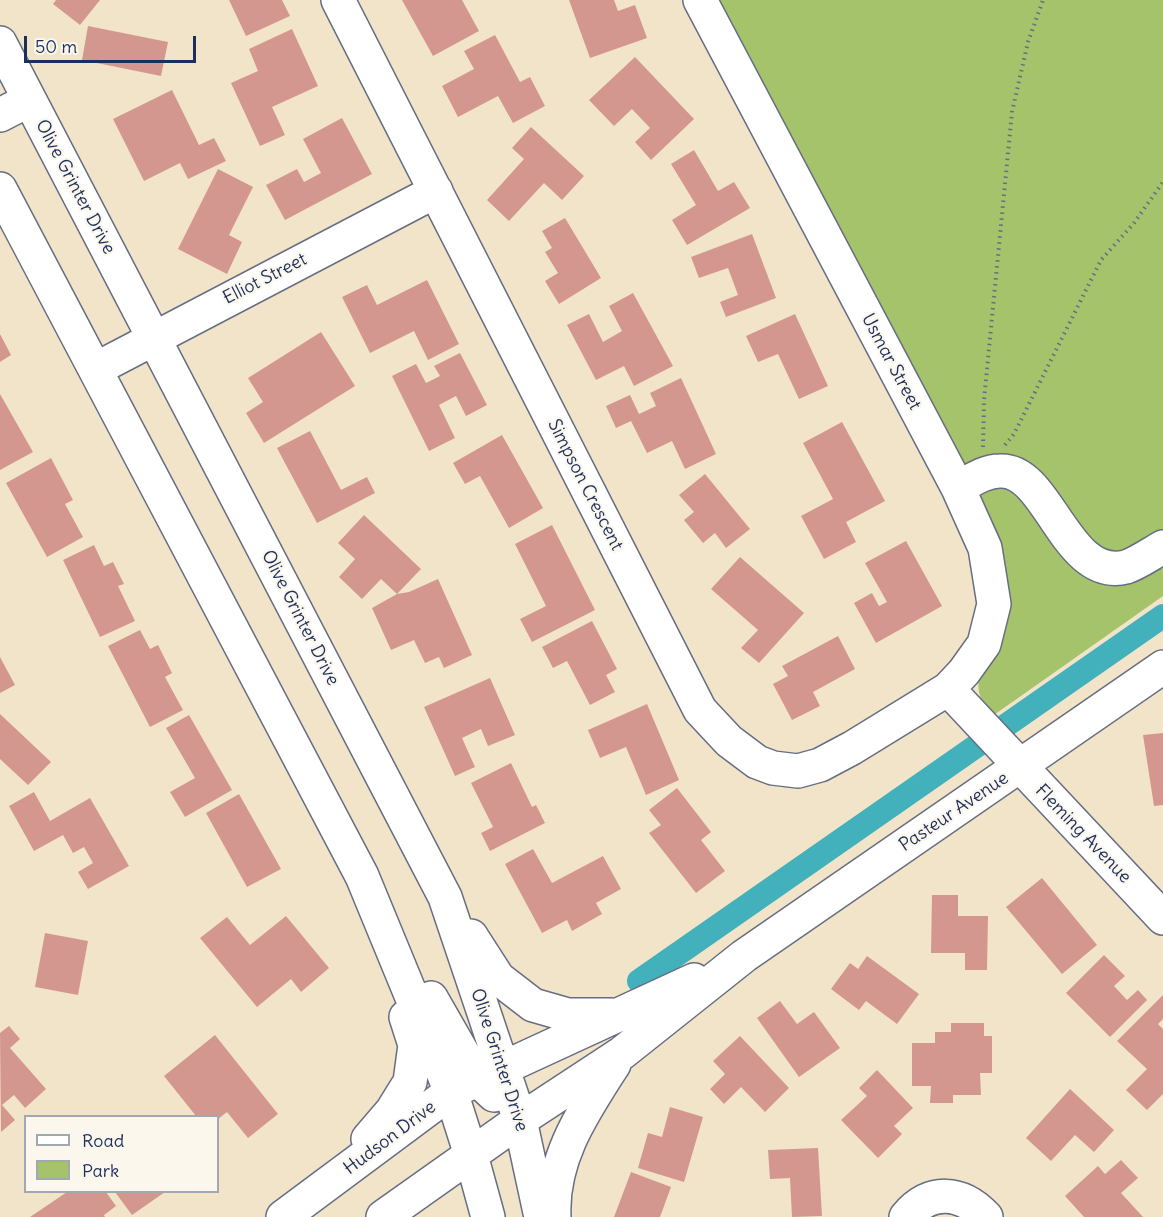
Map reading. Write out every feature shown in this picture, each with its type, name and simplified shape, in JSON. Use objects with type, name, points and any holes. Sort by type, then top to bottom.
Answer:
[{"type":"street","name":"Simpson Crescent","points":[[338,0],[700,710],[729,741],[757,762],[773,768],[798,771],[820,765],[852,748],[948,689]]},
{"type":"street","name":"Usmar Street","points":[[700,0],[970,481],[985,548],[994,604],[984,644],[964,672],[948,689]]},
{"type":"street","name":"Olive Grinter Drive","points":[[0,43],[445,897],[477,1080],[471,1155],[488,1217]]},
{"type":"street","points":[[0,115],[29,100]]},
{"type":"street","name":"Olive Grinter Drive","points":[[0,189],[362,876],[477,1080],[520,1120],[541,1217]]},
{"type":"street","name":"Elliot Street","points":[[96,369],[436,191]]},
{"type":"street","points":[[970,481],[1002,470],[1013,473],[1034,490],[1076,547],[1098,564],[1106,567],[1126,567],[1163,547]]},
{"type":"street","name":"Pasteur Avenue","points":[[520,1120],[622,1053],[744,956],[999,745],[1163,667]]},
{"type":"street","points":[[948,689],[999,745]]},
{"type":"street","name":"Fleming Avenue","points":[[999,745],[1163,918]]},
{"type":"street","points":[[283,1217],[377,1130],[410,1082],[415,1045],[362,876]]},
{"type":"street","points":[[445,897],[498,978],[533,1005],[568,1015],[618,1015]]},
{"type":"street","name":"Pasteur Avenue","points":[[477,1080],[744,956]]},
{"type":"street","points":[[554,1217],[553,1203],[558,1173],[567,1142],[579,1119],[622,1053]]},
{"type":"street","name":"Hudson Drive","points":[[283,1217],[477,1080]]},
{"type":"street","points":[[383,1217],[520,1120]]},
{"type":"street","points":[[906,1217],[920,1203],[946,1195],[976,1206],[986,1217]]},
{"type":"path","points":[[970,481],[984,400],[1012,112],[1028,42],[1043,0]]},
{"type":"path","points":[[970,481],[1014,434],[1101,260],[1134,223],[1163,182]]},
{"type":"green space","points":[[716,0],[1163,0],[1163,534],[1130,555],[1114,555],[1102,550],[1079,528],[1044,478],[960,473]]},
{"type":"green space","points":[[1011,483],[1072,555],[1163,564],[1163,596],[991,717],[980,696],[979,680],[998,645],[971,491]]},
{"type":"building","points":[[56,0],[100,0],[80,25],[53,4]]},
{"type":"building","points":[[229,0],[282,0],[290,16],[246,36]]},
{"type":"building","points":[[402,0],[462,0],[479,31],[433,56]]},
{"type":"building","points":[[569,0],[614,0],[618,11],[635,5],[647,38],[590,58]]},
{"type":"building","points":[[88,26],[168,42],[161,76],[82,60]]},
{"type":"building","points":[[292,29],[318,86],[272,107],[285,135],[260,146],[231,83],[258,71],[249,49]]},
{"type":"building","points":[[495,35],[520,82],[530,77],[545,106],[513,123],[498,96],[458,117],[442,86],[474,69],[464,51]]},
{"type":"building","points":[[635,57],[694,119],[651,160],[635,142],[650,128],[632,109],[614,126],[589,100]]},
{"type":"building","points":[[172,90],[199,145],[214,138],[226,161],[188,179],[180,163],[144,181],[113,119]]},
{"type":"building","points":[[342,118],[372,174],[285,220],[266,185],[297,169],[304,182],[321,173],[303,139]]},
{"type":"building","points":[[531,127],[584,176],[562,200],[544,183],[509,221],[487,200],[524,159],[512,148]]},
{"type":"building","points":[[694,150],[718,191],[734,182],[750,208],[687,245],[672,220],[696,205],[671,164]]},
{"type":"building","points":[[218,169],[253,187],[229,235],[242,242],[227,274],[178,249]]},
{"type":"building","points":[[565,218],[601,278],[559,304],[545,281],[558,273],[545,252],[552,248],[542,231]]},
{"type":"building","points":[[752,234],[776,298],[726,317],[720,302],[738,295],[728,268],[699,278],[691,257]]},
{"type":"building","points":[[427,280],[459,344],[428,360],[414,331],[370,353],[342,297],[367,285],[377,305]]},
{"type":"building","points":[[633,293],[673,366],[634,386],[624,366],[596,380],[567,325],[589,314],[603,342],[622,331],[609,306]]},
{"type":"building","points":[[795,314],[828,386],[799,399],[778,354],[758,362],[746,336]]},
{"type":"building","points":[[321,332],[355,386],[264,443],[246,413],[263,402],[248,378]]},
{"type":"building","points":[[0,334],[11,355],[0,362]]},
{"type":"building","points":[[460,353],[487,405],[466,416],[456,396],[439,405],[455,438],[429,451],[392,376],[416,364],[426,383],[440,376],[434,366]]},
{"type":"building","points":[[681,378],[716,454],[685,469],[672,441],[647,453],[631,421],[616,428],[606,406],[630,395],[639,414],[656,406],[650,393]]},
{"type":"building","points":[[0,394],[33,452],[0,470]]},
{"type":"building","points":[[842,422],[885,501],[846,522],[856,542],[824,559],[801,516],[833,499],[803,443]]},
{"type":"building","points":[[310,431],[341,490],[367,477],[375,493],[317,523],[277,448]]},
{"type":"building","points":[[502,435],[543,508],[509,528],[480,476],[465,484],[453,463]]},
{"type":"building","points":[[51,458],[73,500],[65,504],[83,537],[47,557],[6,483]]},
{"type":"building","points":[[705,474],[750,529],[726,548],[715,533],[703,543],[684,520],[694,512],[679,495]]},
{"type":"building","points":[[364,515],[421,569],[397,594],[381,579],[362,599],[339,577],[355,559],[338,543]]},
{"type":"building","points":[[552,525],[595,610],[532,642],[520,619],[546,606],[515,544]]},
{"type":"building","points":[[906,541],[942,606],[876,643],[854,603],[872,593],[879,606],[887,602],[865,563]]},
{"type":"building","points":[[94,545],[104,566],[113,562],[124,584],[118,586],[135,621],[100,637],[63,560]]},
{"type":"building","points":[[740,557],[804,613],[759,663],[741,648],[758,630],[711,589]]},
{"type":"building","points":[[438,579],[472,655],[444,668],[439,657],[425,663],[414,640],[391,650],[372,608],[397,594],[409,592]]},
{"type":"building","points":[[592,621],[617,669],[606,675],[615,692],[590,705],[567,661],[553,668],[542,647]]},
{"type":"building","points":[[140,630],[150,649],[158,645],[172,673],[165,677],[183,710],[150,727],[108,646]]},
{"type":"building","points":[[838,636],[855,669],[813,692],[820,706],[792,720],[773,684],[788,676],[782,666]]},
{"type":"building","points":[[0,657],[15,685],[0,693]]},
{"type":"building","points":[[490,678],[515,735],[488,746],[481,729],[462,738],[475,767],[455,776],[424,707]]},
{"type":"building","points":[[647,704],[679,780],[646,795],[626,747],[600,758],[588,730]]},
{"type":"building","points":[[0,714],[51,762],[28,785],[0,759]]},
{"type":"building","points":[[189,715],[232,790],[185,817],[170,792],[195,778],[166,728]]},
{"type":"building","points":[[1163,733],[1163,805],[1154,806],[1143,735]]},
{"type":"building","points":[[511,763],[532,807],[536,805],[545,823],[490,851],[481,833],[493,827],[471,783]]},
{"type":"building","points":[[677,788],[711,832],[701,840],[725,871],[696,893],[649,833],[661,825],[649,810]]},
{"type":"building","points":[[34,792],[50,821],[90,798],[129,866],[88,889],[78,872],[93,863],[84,847],[73,853],[63,835],[34,851],[9,806]]},
{"type":"building","points":[[239,794],[281,869],[247,887],[206,813]]},
{"type":"building","points":[[533,849],[552,883],[603,856],[621,889],[596,903],[602,914],[572,931],[567,920],[542,933],[505,864]]},
{"type":"building","points":[[1042,878],[1097,945],[1062,974],[1006,907]]},
{"type":"building","points":[[932,895],[958,895],[958,916],[988,916],[987,970],[965,970],[965,953],[931,953]]},
{"type":"building","points":[[286,916],[329,968],[301,992],[291,979],[257,1007],[200,938],[227,917],[250,945]]},
{"type":"building","points":[[45,933],[88,941],[78,995],[35,987]]},
{"type":"building","points":[[1104,955],[1125,976],[1114,986],[1127,1000],[1138,990],[1147,1000],[1110,1037],[1066,993]]},
{"type":"building","points":[[867,956],[919,994],[897,1024],[866,1001],[859,1010],[831,989],[850,963],[858,969]]},
{"type":"building","points":[[1163,995],[1163,1019],[1158,1024],[1163,1029],[1163,1094],[1147,1110],[1126,1090],[1147,1069],[1117,1041]]},
{"type":"building","points":[[780,1001],[797,1024],[814,1012],[840,1048],[799,1077],[757,1018]]},
{"type":"building","points":[[951,1023],[984,1023],[984,1036],[992,1036],[992,1073],[980,1073],[981,1095],[953,1095],[953,1103],[930,1103],[931,1086],[912,1086],[912,1043],[935,1043],[935,1032],[951,1032]]},
{"type":"building","points":[[9,1026],[20,1039],[10,1048],[46,1089],[25,1108],[14,1095],[2,1105],[15,1120],[1,1132],[0,1033]]},
{"type":"building","points":[[215,1035],[278,1114],[248,1138],[227,1112],[219,1118],[219,1115],[195,1115],[164,1076]]},
{"type":"building","points":[[740,1036],[789,1088],[765,1112],[741,1087],[724,1104],[710,1089],[725,1074],[713,1061]]},
{"type":"building","points":[[877,1070],[913,1108],[894,1126],[902,1134],[878,1158],[841,1120],[867,1096],[859,1088]]},
{"type":"building","points":[[1070,1089],[1114,1130],[1094,1152],[1075,1135],[1051,1161],[1026,1138]]},
{"type":"building","points":[[670,1107],[703,1117],[684,1182],[638,1168],[648,1133],[662,1137]]},
{"type":"building","points":[[818,1148],[822,1216],[792,1217],[790,1178],[770,1179],[768,1150]]},
{"type":"building","points":[[1121,1160],[1138,1178],[1121,1193],[1143,1217],[1084,1217],[1065,1196],[1098,1166],[1105,1174]]},
{"type":"building","points":[[631,1172],[671,1187],[660,1217],[614,1217]]},
{"type":"building","points":[[66,1193],[107,1193],[116,1206],[104,1215],[105,1217],[30,1217]]},
{"type":"building","points":[[116,1193],[164,1193],[132,1215]]},
{"type":"waterway","points":[[639,981],[1163,616]]}]
